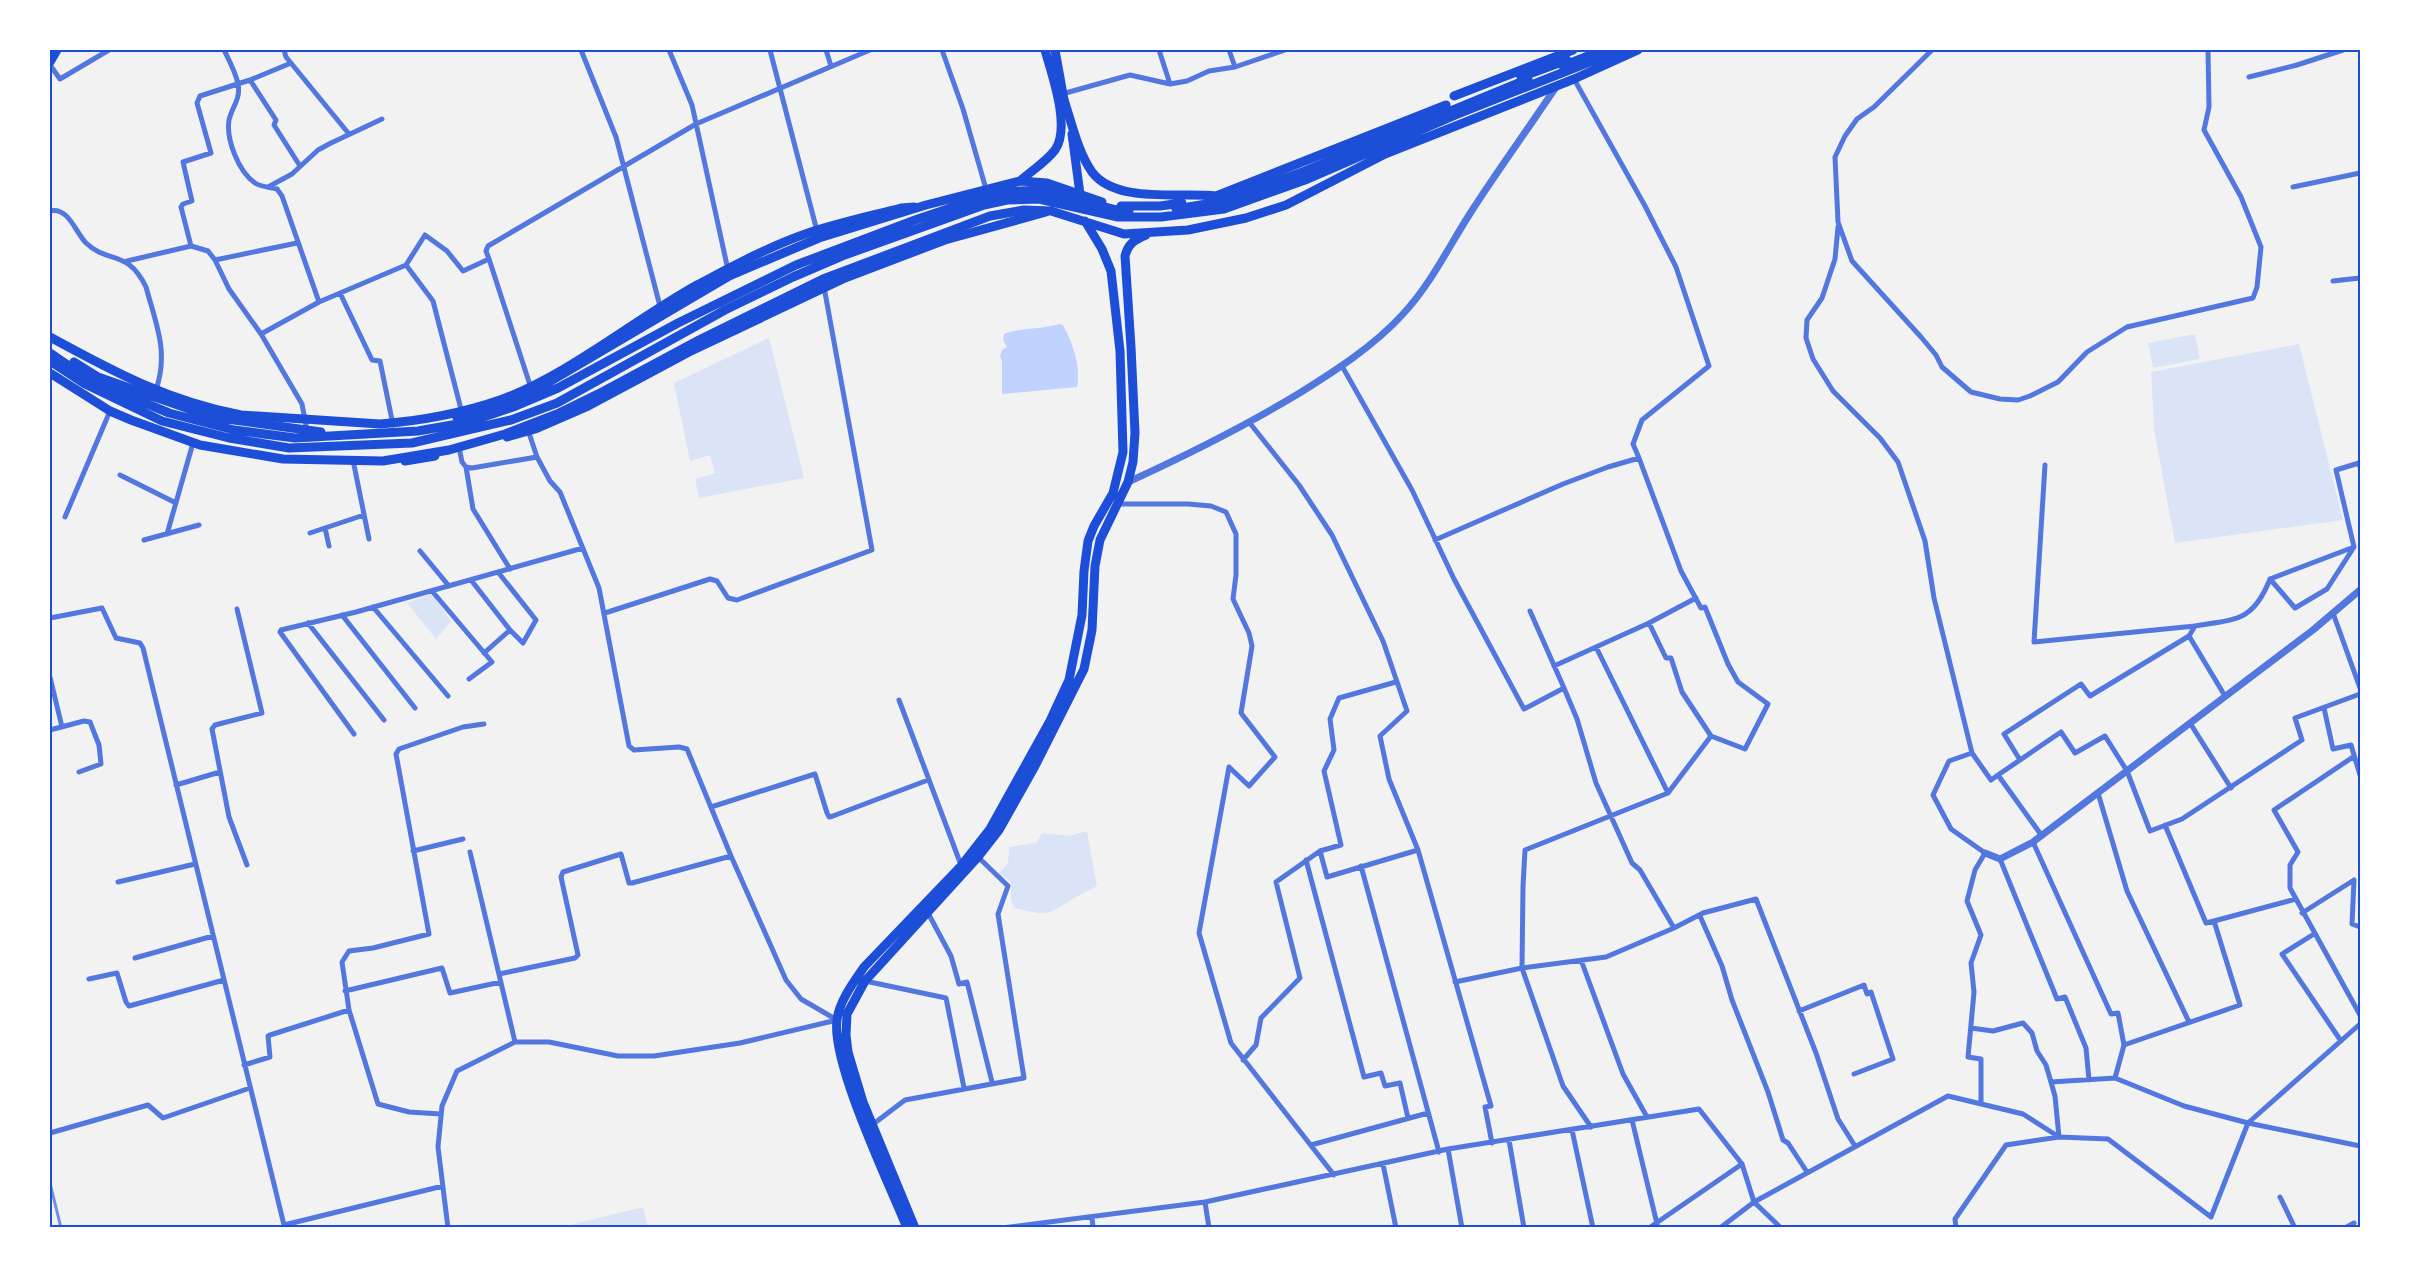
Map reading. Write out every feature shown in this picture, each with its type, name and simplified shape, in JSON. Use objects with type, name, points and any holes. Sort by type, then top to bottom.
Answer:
[{"type":"main road","points":[[50,63],[57,50]]},
{"type":"main road","points":[[1020,181],[1054,151],[1061,139],[1062,120],[1045,50]]},
{"type":"main road","points":[[1055,50],[1078,168],[1080,194]]},
{"type":"main road","points":[[1454,96],[1573,50]]},
{"type":"main road","points":[[50,346],[98,377],[212,417],[317,433],[394,430],[463,417],[532,392],[729,276],[819,238],[922,206],[1020,181],[1047,183],[1107,203],[1137,207],[1184,203],[1218,196],[1591,50]]},
{"type":"main road","points":[[50,353],[88,379],[169,413],[234,430],[295,438],[418,431],[469,422],[558,388],[678,323],[796,265],[926,216],[1006,192],[1038,190],[1121,211],[1165,211],[1224,201],[1603,50]]},
{"type":"main road","points":[[50,361],[85,384],[162,421],[229,438],[289,448],[412,443],[511,420],[557,403],[725,310],[793,277],[852,252],[984,205],[1007,200],[1039,199],[1118,217],[1161,217],[1224,209],[1305,180],[1455,115],[1620,50]]},
{"type":"main road","points":[[50,375],[110,411],[193,443],[283,459],[383,461],[449,450],[526,426],[604,392],[699,340],[823,279],[990,216],[1024,210],[1051,211],[1124,234],[1188,230],[1246,218],[1286,205],[1385,154],[1574,79],[1638,50]]},
{"type":"main road","points":[[1062,94],[1087,161],[1092,171],[1105,183],[1140,193],[1218,196]]},
{"type":"main road","points":[[50,336],[130,380],[169,396],[219,411],[241,415],[380,424],[403,422],[444,415],[502,400],[539,382],[696,286],[756,255],[808,233],[901,208],[922,206]]},
{"type":"main road","points":[[50,375],[111,413],[208,451],[287,464],[386,464],[421,459],[535,429],[588,406],[689,352],[811,292],[945,240],[1051,211]]},
{"type":"main road","points":[[915,1227],[872,1125],[855,1074],[846,1035],[847,1014],[865,981],[928,913],[990,829],[1050,721],[1069,680],[1082,615],[1088,541],[1113,493],[1123,452],[1121,360],[1110,271],[1102,249],[1084,221]]},
{"type":"main road","points":[[907,1227],[866,1130],[846,1074],[837,1036],[837,1020],[852,986],[864,967],[964,867],[978,857],[999,830],[1035,766],[1084,669],[1092,630],[1095,566],[1100,540],[1128,482],[1133,462],[1135,433],[1125,256],[1134,240],[1156,231]]},
{"type":"street","points":[[50,63],[60,79],[109,50]]},
{"type":"street","points":[[224,50],[238,84],[238,98],[229,125],[233,147],[248,177],[257,184],[277,189],[282,196],[319,302]]},
{"type":"street","points":[[284,50],[291,63],[349,134]]},
{"type":"street","points":[[581,50],[615,137],[662,314]]},
{"type":"street","points":[[669,50],[692,105],[699,147],[729,276]]},
{"type":"street","points":[[770,50],[819,238]]},
{"type":"street","points":[[826,50],[831,66]]},
{"type":"street","points":[[532,392],[486,251],[488,246],[696,123],[870,50]]},
{"type":"street","points":[[942,50],[963,110],[986,189]]},
{"type":"street","points":[[1160,50],[1170,84]]},
{"type":"street","points":[[1229,50],[1235,67]]},
{"type":"street","points":[[1062,94],[1130,75],[1170,84],[1187,81],[1209,71],[1235,67],[1264,53],[1285,50]]},
{"type":"street","points":[[1932,50],[1874,107],[1857,119],[1845,136],[1835,157],[1838,222],[1835,259],[1821,298],[1807,320],[1806,338],[1813,359],[1833,391],[1880,438],[1898,462],[1925,541],[1934,598],[1972,753],[1991,780],[2061,732],[2075,753],[2105,736],[2127,771],[2150,831],[2182,819],[2302,740],[2295,718],[2361,694]]},
{"type":"street","points":[[1838,222],[1852,261],[1921,337],[1941,367],[1971,392],[2000,399],[2018,400],[2058,382],[2087,352],[2127,327],[2253,298],[2257,287],[2261,247],[2241,196],[2204,130],[2209,107],[2208,50]]},
{"type":"street","points":[[2249,77],[2343,50]]},
{"type":"street","points":[[191,246],[182,207],[183,204],[192,201],[183,162],[211,153],[197,99],[291,63]]},
{"type":"street","points":[[1574,79],[1646,206],[1676,267],[1709,366],[1642,420],[1633,444],[1677,562],[1701,608],[1705,607],[1728,664],[1738,682],[1768,704],[1745,749],[1711,736],[1682,692],[1671,658],[1666,658],[1649,623]]},
{"type":"street","points":[[250,80],[276,120],[274,125],[300,166]]},
{"type":"street","points":[[1128,482],[1201,449],[1249,422],[1342,366],[1383,334],[1415,300],[1557,85]]},
{"type":"street","points":[[268,187],[292,174],[318,150],[382,119]]},
{"type":"street","points":[[2293,187],[2361,173]]},
{"type":"street","points":[[50,212],[56,210],[63,213],[87,244],[127,261],[146,287],[162,350],[162,373],[154,398]]},
{"type":"street","points":[[261,334],[319,302],[406,265],[424,235],[447,251],[463,271],[489,259]]},
{"type":"street","points":[[215,260],[297,243]]},
{"type":"street","points":[[127,261],[191,246],[208,250],[229,289],[261,334],[302,404],[307,431]]},
{"type":"street","points":[[406,265],[433,301],[463,417]]},
{"type":"street","points":[[2333,281],[2361,278]]},
{"type":"street","points":[[605,613],[710,579],[717,581],[728,598],[737,600],[872,550],[823,279]]},
{"type":"street","points":[[340,293],[372,360],[380,361],[394,430]]},
{"type":"street","points":[[1342,366],[1412,490],[1459,589],[1524,709],[1564,688]]},
{"type":"street","points":[[65,517],[110,411]]},
{"type":"street","points":[[1249,422],[1299,485],[1332,535],[1383,641],[1407,711],[1380,736],[1389,778],[1418,850],[1491,1106],[1485,1107],[1492,1143]]},
{"type":"street","points":[[526,426],[537,457],[550,481],[560,492],[599,588],[629,746],[634,750],[686,747],[786,980],[801,999],[837,1020]]},
{"type":"street","points":[[167,534],[193,443]]},
{"type":"street","points":[[459,447],[462,462],[466,466],[473,509],[510,569]]},
{"type":"street","points":[[466,466],[490,466],[537,457]]},
{"type":"street","points":[[1435,540],[1563,484],[1639,458]]},
{"type":"street","points":[[353,460],[369,538]]},
{"type":"street","points":[[2270,579],[2295,608],[2327,589],[2354,547],[2336,470],[2359,463],[2361,467]]},
{"type":"street","points":[[2045,465],[2034,642],[2195,626],[2240,618],[2261,600],[2270,579],[2354,547]]},
{"type":"street","points":[[120,475],[176,503]]},
{"type":"street","points":[[1118,504],[1211,506],[1226,512],[1236,534],[1236,574],[1233,599],[1249,633],[1252,646],[1241,713],[1275,757],[1250,786],[1229,767],[1199,933],[1231,1043],[1334,1175]]},
{"type":"street","points":[[310,533],[364,515]]},
{"type":"street","points":[[144,540],[199,525]]},
{"type":"street","points":[[325,528],[329,546]]},
{"type":"street","points":[[354,734],[280,632],[281,630],[432,591],[583,548]]},
{"type":"street","points":[[420,551],[449,586]]},
{"type":"street","points":[[471,580],[523,643],[536,620],[498,572]]},
{"type":"street","points":[[2000,859],[2034,842],[2361,590]]},
{"type":"street","points":[[432,591],[491,660],[491,664],[469,679]]},
{"type":"street","points":[[1554,666],[1649,623],[1696,598]]},
{"type":"street","points":[[373,607],[448,696]]},
{"type":"street","points":[[50,618],[102,608],[116,638],[140,643],[143,648],[284,1226],[443,1186]]},
{"type":"street","points":[[237,609],[263,710],[260,715],[213,727],[229,817],[247,865]]},
{"type":"street","points":[[1530,611],[1577,719],[1596,783],[1611,818],[1632,862],[1640,870],[1674,928]]},
{"type":"street","points":[[2333,613],[2361,688]]},
{"type":"street","points":[[342,615],[415,708]]},
{"type":"street","points":[[308,623],[384,720]]},
{"type":"street","points":[[2020,760],[2004,734],[2081,684],[2090,696],[2189,636],[2195,626]]},
{"type":"street","points":[[484,653],[510,630]]},
{"type":"street","points":[[2189,636],[2225,696]]},
{"type":"street","points":[[1596,647],[1668,793]]},
{"type":"street","points":[[50,677],[62,727]]},
{"type":"street","points":[[1244,1060],[1256,1045],[1261,1018],[1300,978],[1276,882],[1320,851],[1341,844],[1324,771],[1334,750],[1330,719],[1339,698],[1396,682]]},
{"type":"street","points":[[899,700],[928,780],[964,867]]},
{"type":"street","points":[[2324,708],[2333,749],[2351,745],[2361,775]]},
{"type":"street","points":[[50,730],[84,721],[90,722],[99,745],[101,764],[79,772]]},
{"type":"street","points":[[2190,723],[2231,788]]},
{"type":"street","points":[[441,1114],[409,1112],[378,1104],[345,991],[342,962],[349,951],[373,948],[429,934],[397,751],[463,727],[484,724]]},
{"type":"street","points":[[1591,1126],[1563,1086],[1522,968],[1525,850],[1611,818],[1668,793],[1711,736]]},
{"type":"street","points":[[1972,753],[1949,760],[1933,795],[1951,829],[1985,853],[2000,859],[2057,999],[2065,997],[2086,1048],[2089,1080]]},
{"type":"street","points":[[2354,757],[2274,810],[2298,852],[2290,866],[2290,888],[2361,1015]]},
{"type":"street","points":[[176,785],[220,772]]},
{"type":"street","points":[[711,807],[815,774],[827,813],[833,816],[928,780]]},
{"type":"street","points":[[1998,775],[2042,836]]},
{"type":"street","points":[[2098,793],[2127,891],[2190,1022]]},
{"type":"street","points":[[2165,825],[2206,923],[2296,900]]},
{"type":"street","points":[[413,851],[463,839]]},
{"type":"street","points":[[2034,842],[2111,1014],[2118,1013],[2124,1045],[2115,1078]]},
{"type":"street","points":[[1320,851],[1327,877],[1418,850]]},
{"type":"street","points":[[470,852],[516,1042]]},
{"type":"street","points":[[1981,1104],[1981,1059],[1968,1057],[1974,992],[1971,963],[1981,935],[1967,901],[1975,870],[1985,853]]},
{"type":"street","points":[[499,974],[578,955],[561,877],[563,872],[621,854],[629,883],[632,884],[731,856]]},
{"type":"street","points":[[872,1125],[905,1100],[992,1082],[1024,1078],[998,914],[1008,886],[978,857]]},
{"type":"street","points":[[1306,861],[1364,1077],[1381,1072],[1385,1086],[1400,1083],[1408,1118]]},
{"type":"street","points":[[118,882],[195,864]]},
{"type":"street","points":[[1361,866],[1439,1152]]},
{"type":"street","points":[[2302,913],[2354,880],[2352,924],[2361,927]]},
{"type":"street","points":[[1455,982],[1522,968],[1606,957],[1700,915],[1756,899],[1779,952],[1838,1119],[1856,1146]]},
{"type":"street","points":[[928,913],[951,956],[959,984],[967,982],[992,1082]]},
{"type":"street","points":[[1700,915],[1722,966],[1732,1000],[1768,1092],[1783,1140],[1788,1143],[1806,1173]]},
{"type":"street","points":[[2124,1045],[2240,1005],[2214,921]]},
{"type":"street","points":[[2314,934],[2282,954],[2341,1041]]},
{"type":"street","points":[[135,958],[213,936]]},
{"type":"street","points":[[1581,960],[1623,1074],[1647,1117]]},
{"type":"street","points":[[345,991],[442,968],[450,993],[501,982]]},
{"type":"street","points":[[89,979],[117,972],[129,1006],[224,980]]},
{"type":"street","points":[[865,981],[946,998],[964,1088]]},
{"type":"street","points":[[1799,1011],[1864,986],[1866,993],[1871,992],[1893,1059],[1854,1074]]},
{"type":"street","points":[[244,1065],[270,1057],[268,1036],[350,1010]]},
{"type":"street","points":[[448,1227],[438,1147],[442,1106],[457,1071],[516,1042],[549,1042],[618,1056],[654,1056],[740,1043],[837,1020]]},
{"type":"street","points":[[1971,1028],[1993,1031],[2023,1023],[2032,1033],[2037,1051],[2046,1065],[2051,1082],[2059,1137]]},
{"type":"street","points":[[1956,1227],[1955,1219],[2006,1145],[2059,1137],[2108,1139],[2211,1217],[2248,1123],[2361,1024]]},
{"type":"street","points":[[2051,1082],[2115,1078],[2184,1106],[2248,1123],[2361,1146]]},
{"type":"street","points":[[50,1133],[148,1105],[163,1118],[250,1088]]},
{"type":"street","points":[[1720,1227],[1754,1202],[1948,1096],[2023,1114],[2059,1137]]},
{"type":"street","points":[[1002,1227],[1205,1202],[1448,1149],[1699,1109],[1742,1164],[1754,1202],[1781,1227]]},
{"type":"street","points":[[1311,1145],[1428,1113]]},
{"type":"street","points":[[1632,1120],[1657,1225]]},
{"type":"street","points":[[1572,1130],[1593,1227]]},
{"type":"street","points":[[1509,1140],[1524,1227]]},
{"type":"street","points":[[1448,1149],[1462,1227]]},
{"type":"street","points":[[1383,1164],[1396,1227]]},
{"type":"street","points":[[1649,1227],[1657,1225],[1742,1164]]},
{"type":"street","points":[[2280,1197],[2295,1227]]},
{"type":"street","points":[[1205,1202],[1209,1227]]},
{"type":"street","points":[[1092,1217],[1093,1227]]},
{"type":"street","points":[[2346,1227],[2354,1223]]},
{"type":"shaded area","points":[[2195,334],[2200,359],[2153,368],[2148,343]]},
{"type":"shaded area","points":[[769,338],[804,478],[699,498],[695,479],[715,473],[710,455],[690,461],[674,383]]},
{"type":"shaded area","points":[[2299,344],[2343,520],[2175,543],[2154,429],[2151,372]]},
{"type":"shaded area","points":[[432,594],[451,621],[436,639],[407,603]]},
{"type":"shaded area","points":[[1087,831],[1097,886],[1048,913],[1035,913],[1014,908],[1011,900],[1011,882],[999,874],[1008,863],[1009,847],[1036,843],[1042,833],[1069,836]]},
{"type":"shaded area","points":[[643,1207],[648,1227],[562,1227]]},
{"type":"water","points":[[1063,325],[1075,355],[1078,371],[1077,387],[1002,394],[1000,357],[1002,350],[1007,347],[1003,340],[1004,334]]},
{"type":"railway","points":[[50,1183],[61,1228]]}]
